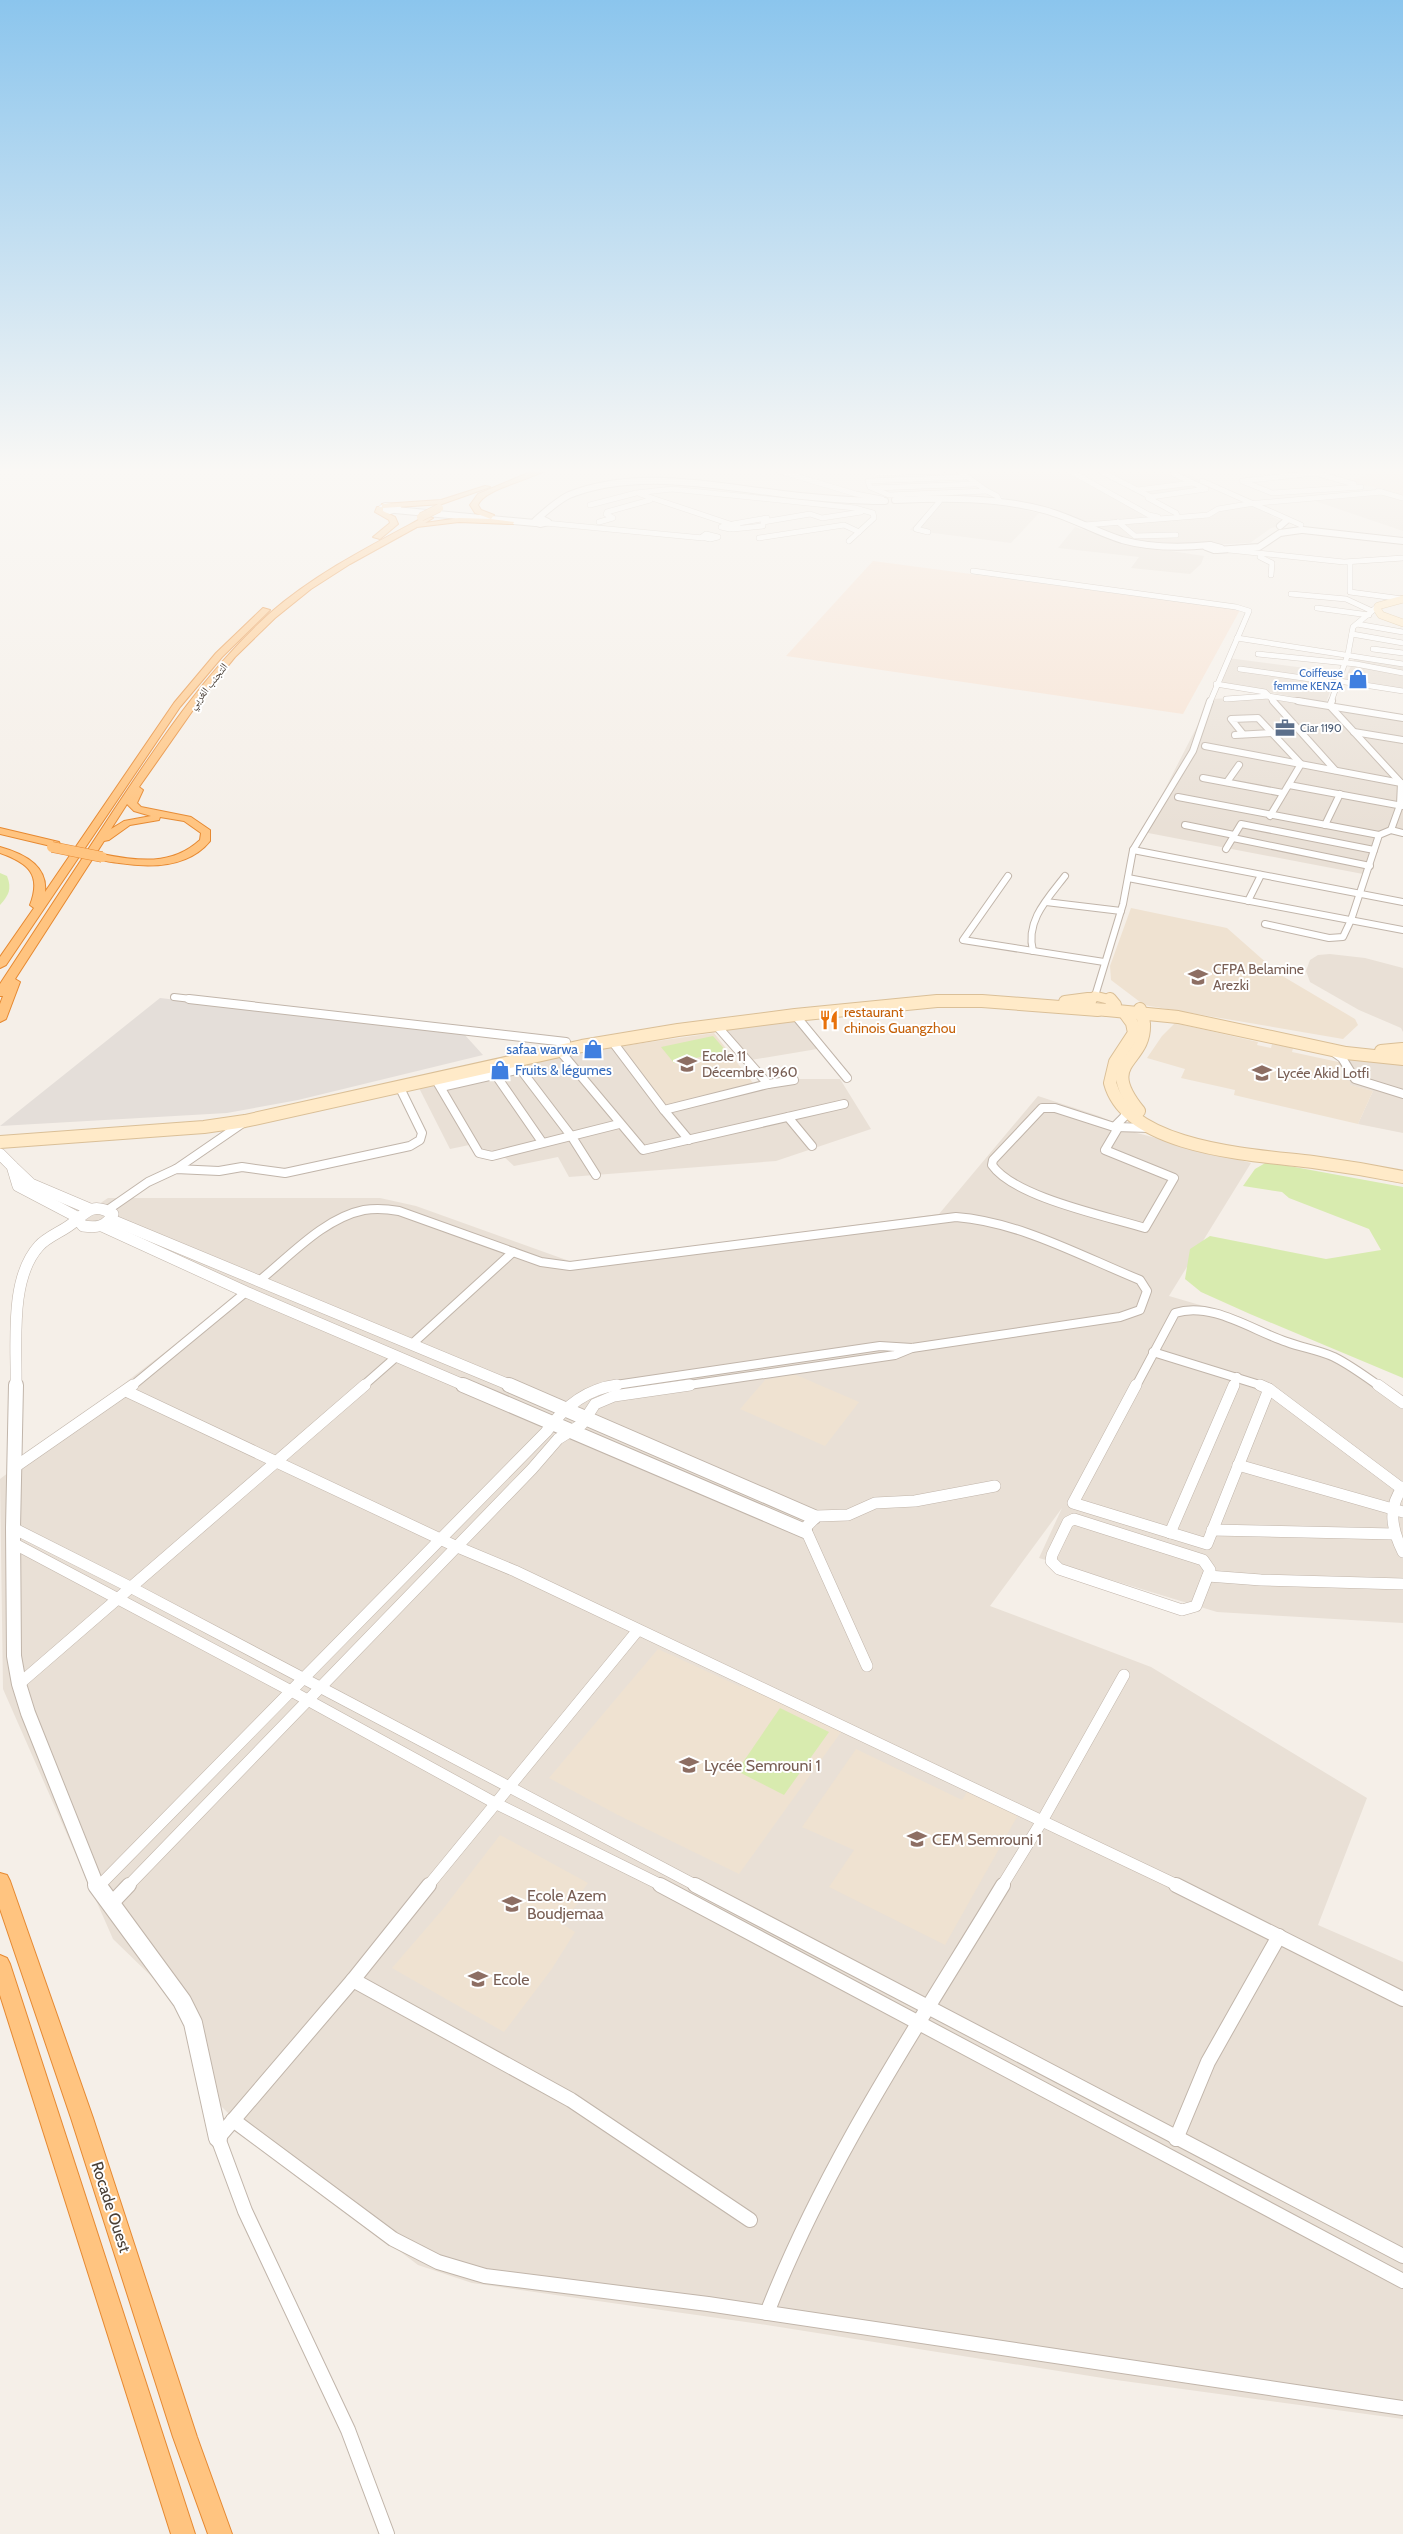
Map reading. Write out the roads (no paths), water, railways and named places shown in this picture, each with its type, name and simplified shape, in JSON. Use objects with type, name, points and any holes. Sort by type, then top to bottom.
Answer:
[{"type":"highway","name":"التجنب الغربي","points":[[1,961],[177,705],[209,666],[250,623],[296,589]]},
{"type":"highway","name":"التجنب الغربي","points":[[0,993],[150,764],[209,681],[272,616],[310,589]]},
{"type":"highway","points":[[0,831],[134,863],[165,862],[187,856],[205,842],[206,832],[193,820],[177,815],[144,811],[134,807],[132,804],[150,764]]},
{"type":"highway","points":[[88,858],[108,835],[126,823],[137,820],[162,817],[178,819],[191,822],[201,833],[202,838],[195,847],[172,857],[140,861],[103,856]]},
{"type":"highway","points":[[0,836],[53,845]]},
{"type":"highway","points":[[0,850],[31,865],[38,874],[41,883],[38,898],[19,937]]},
{"type":"highway","points":[[0,1019],[24,957]]},
{"type":"highway","name":"Rocade Ouest","points":[[0,1881],[82,2118],[185,2437],[220,2534]]},
{"type":"highway","name":"Rocade Ouest","points":[[0,1964],[54,2127],[151,2442],[183,2534]]},
{"type":"main road","points":[[1373,611],[1403,599]]},
{"type":"main road","points":[[1373,611],[1403,623]]},
{"type":"main road","points":[[0,1134],[226,1118],[563,1047],[628,1030],[853,1003],[964,996],[1054,1002],[1100,998],[1141,1011],[1365,1056],[1403,1053]]},
{"type":"main road","points":[[1100,998],[1115,1005],[1102,1010],[1087,1004],[1100,998]]},
{"type":"main road","points":[[0,1142],[204,1127],[245,1121],[400,1088],[439,1084],[518,1065],[563,1047],[794,1015],[908,1003],[964,1000],[1124,1012],[1141,1011]]},
{"type":"main road","points":[[1141,1011],[1144,1034]]},
{"type":"main road","points":[[1124,1012],[1132,1023],[1134,1032],[1114,1061],[1110,1084],[1119,1102],[1152,1128],[1170,1138],[1209,1148],[1330,1164],[1403,1177]]},
{"type":"main road","points":[[1178,1017],[1162,1020],[1144,1034],[1138,1046],[1124,1064],[1124,1092],[1140,1111],[1161,1125],[1210,1141],[1403,1170]]},
{"type":"street","points":[[1100,998],[1097,983],[1121,911],[1132,850],[1193,751],[1216,684],[1249,614],[1245,608],[1107,589]]},
{"type":"street","points":[[1350,589],[1350,592],[1367,596],[1403,599]]},
{"type":"street","points":[[1291,594],[1346,599],[1373,611]]},
{"type":"street","points":[[1317,608],[1373,611]]},
{"type":"street","points":[[1330,706],[1348,654],[1353,627],[1373,611]]},
{"type":"street","points":[[1357,624],[1403,632]]},
{"type":"street","points":[[1352,634],[1403,643]]},
{"type":"street","points":[[1237,638],[1403,664]]},
{"type":"street","points":[[1261,642],[1257,656],[1345,663],[1403,674]]},
{"type":"street","points":[[1373,649],[1403,654]]},
{"type":"street","points":[[1262,672],[1266,664]]},
{"type":"street","points":[[1240,669],[1403,691]]},
{"type":"street","points":[[1306,678],[1310,670]]},
{"type":"street","points":[[1216,684],[1265,692],[1335,770]]},
{"type":"street","points":[[1226,699],[1269,696],[1403,718]]},
{"type":"street","points":[[1330,706],[1403,782],[1401,806],[1391,830]]},
{"type":"street","points":[[1243,734],[1231,719],[1258,718],[1301,764]]},
{"type":"street","points":[[1354,732],[1403,740]]},
{"type":"street","points":[[1235,735],[1272,733]]},
{"type":"street","points":[[1205,746],[1403,782]]},
{"type":"street","points":[[1270,816],[1301,764]]},
{"type":"street","points":[[1228,782],[1239,765]]},
{"type":"street","points":[[1204,778],[1283,793]]},
{"type":"street","points":[[1289,784],[1401,806]]},
{"type":"street","points":[[1325,825],[1340,794]]},
{"type":"street","points":[[1178,797],[1270,816],[1379,835],[1391,830],[1403,833]]},
{"type":"street","points":[[1226,849],[1241,824],[1374,850]]},
{"type":"street","points":[[1185,825],[1370,866]]},
{"type":"street","points":[[1265,924],[1337,938],[1345,935],[1361,894],[1379,835]]},
{"type":"street","points":[[1132,850],[1403,902]]},
{"type":"street","points":[[1248,901],[1261,875]]},
{"type":"street","points":[[1008,876],[963,940],[1104,962]]},
{"type":"street","points":[[1032,951],[1030,945],[1033,924],[1065,876]]},
{"type":"street","points":[[1128,878],[1403,930]]},
{"type":"street","points":[[1046,902],[1121,911]]},
{"type":"street","points":[[174,997],[563,1047],[619,1124],[642,1150],[844,1104]]},
{"type":"street","points":[[794,1015],[846,1078]]},
{"type":"street","points":[[716,1025],[768,1084]]},
{"type":"street","points":[[612,1041],[689,1140]]},
{"type":"street","points":[[1329,1049],[1341,1056],[1350,1074],[1355,1079],[1403,1094]]},
{"type":"street","points":[[596,1174],[572,1137],[518,1065],[495,1074],[439,1084],[481,1154],[492,1156],[542,1142],[572,1137],[619,1124]]},
{"type":"street","points":[[495,1074],[542,1142]]},
{"type":"street","points":[[664,1110],[768,1084],[794,1080]]},
{"type":"street","points":[[176,1169],[219,1171],[242,1167],[285,1172],[410,1146],[420,1140],[422,1134],[400,1088]]},
{"type":"street","points":[[1127,1110],[1116,1128],[1105,1150],[1174,1178],[1145,1228],[1032,1193],[999,1175],[992,1165],[993,1160],[1042,1108],[1055,1108],[1116,1128],[1152,1128]]},
{"type":"street","points":[[788,1117],[812,1146]]},
{"type":"street","points":[[29,1261],[62,1236],[88,1228],[108,1218],[148,1182],[176,1169],[245,1121]]},
{"type":"street","points":[[0,1154],[30,1184],[108,1218],[246,1293],[805,1531],[814,1546],[867,1666]]},
{"type":"street","points":[[12,1166],[16,1182],[22,1189],[78,1219],[83,1226],[88,1228]]},
{"type":"street","points":[[90,1209],[40,1245],[29,1261],[20,1283],[16,1306],[18,1337],[13,1543],[14,1656],[19,1684],[28,1713],[98,1888],[188,2011],[197,2034],[218,2138],[231,2177],[245,2211],[348,2430],[387,2534]]},
{"type":"street","points":[[15,1467],[126,1391],[300,1248],[352,1213],[369,1209],[399,1211],[550,1264],[570,1266],[944,1218],[969,1217],[1010,1226],[1128,1274],[1146,1286],[1148,1294],[1140,1310],[1132,1315],[912,1348],[880,1346],[609,1386],[591,1392],[565,1409],[517,1463],[442,1540],[98,1888]]},
{"type":"street","points":[[108,1218],[586,1417],[814,1517],[848,1516],[875,1503],[915,1501],[995,1486]]},
{"type":"street","points":[[19,1684],[119,1600],[396,1357],[417,1346],[513,1252]]},
{"type":"street","points":[[246,1293],[261,1281]]},
{"type":"street","points":[[1269,1389],[1207,1544],[1073,1503],[1153,1352],[1175,1313],[1179,1310],[1193,1309],[1239,1322],[1286,1342],[1330,1355],[1403,1403]]},
{"type":"street","points":[[396,1357],[400,1340]]},
{"type":"street","points":[[110,1906],[455,1546],[532,1469],[558,1439],[578,1427],[595,1404],[614,1396],[895,1355],[912,1348]]},
{"type":"street","points":[[1153,1352],[1237,1377],[1269,1389],[1402,1488],[1392,1509],[1394,1534],[1403,1552]]},
{"type":"street","points":[[1170,1533],[1237,1377]]},
{"type":"street","points":[[126,1391],[442,1540],[515,1571],[1042,1821],[1279,1936],[1403,1999]]},
{"type":"street","points":[[1238,1464],[1403,1512]]},
{"type":"street","points":[[805,1531],[814,1517]]},
{"type":"street","points":[[1079,1519],[1200,1559],[1209,1567],[1208,1576],[1196,1606],[1182,1610],[1059,1569],[1051,1558],[1068,1522],[1079,1519]]},
{"type":"street","points":[[13,1528],[132,1588],[1176,2139],[1403,2256]]},
{"type":"street","points":[[1212,1530],[1394,1534]]},
{"type":"street","points":[[13,1543],[308,1700],[495,1803],[630,1869],[1403,2281]]},
{"type":"street","points":[[1208,1576],[1261,1580],[1403,1584]]},
{"type":"street","points":[[218,2138],[353,1980],[508,1787],[638,1630]]},
{"type":"street","points":[[767,2314],[785,2267],[867,2109],[1042,1821],[1124,1675]]},
{"type":"street","points":[[1176,2139],[1208,2062],[1279,1936]]},
{"type":"street","points":[[353,1980],[571,2100],[750,2220]]},
{"type":"street","points":[[233,2120],[393,2239],[438,2262],[485,2276],[767,2314],[1403,2408]]},
{"type":"place","name":"Coiffeuse femme KENZA","points":[[1358,679]]},
{"type":"place","name":"Ciar 1190","points":[[1285,728]]},
{"type":"place","name":"CFPA Belamine Arezki","points":[[1198,977]]},
{"type":"place","name":"restaurant chinois Guangzhou","points":[[829,1020]]},
{"type":"place","name":"safaa warwa","points":[[593,1049]]},
{"type":"place","name":"Ecole 11 Décembre 1960","points":[[687,1064]]},
{"type":"place","name":"Fruits & légumes","points":[[500,1070]]},
{"type":"place","name":"Lycée Akid Lotfi","points":[[1262,1073]]},
{"type":"place","name":"Lycée Semrouni 1","points":[[689,1765]]},
{"type":"place","name":"CEM Semrouni 1","points":[[917,1839]]},
{"type":"place","name":"Ecole Azem Boudjemaa","points":[[512,1904]]},
{"type":"place","name":"Ecole","points":[[478,1979]]}]
